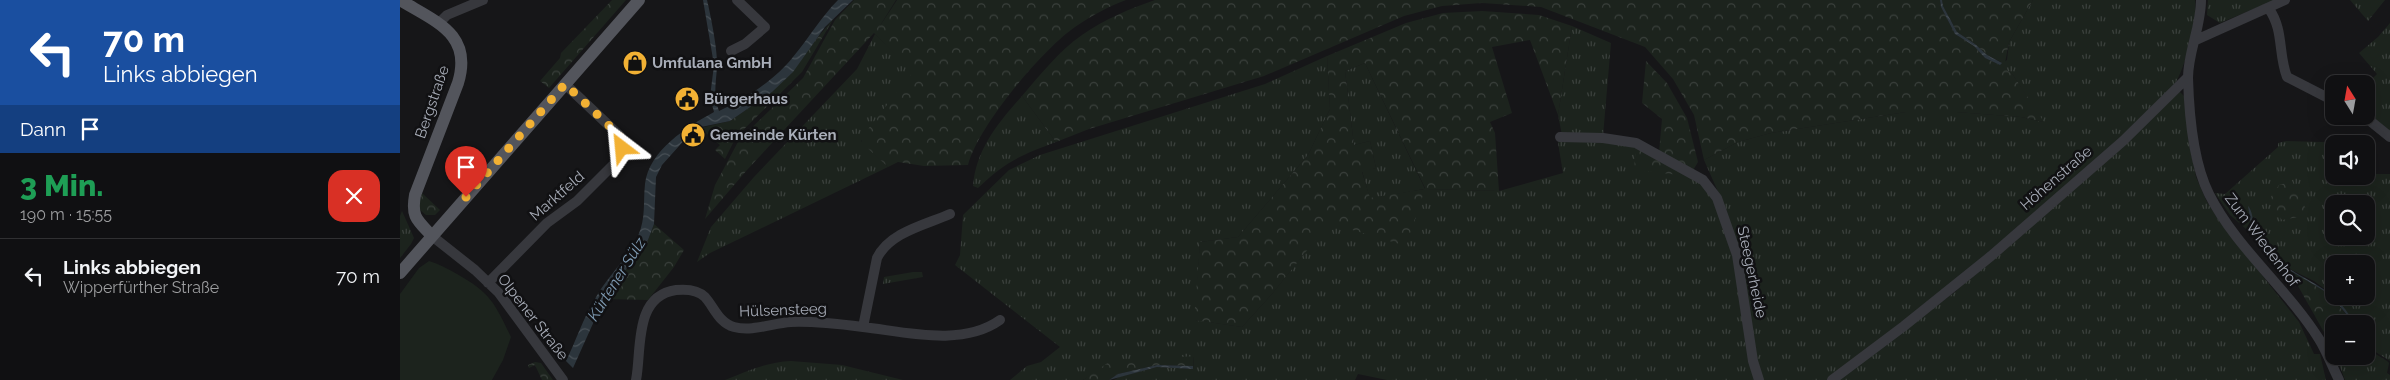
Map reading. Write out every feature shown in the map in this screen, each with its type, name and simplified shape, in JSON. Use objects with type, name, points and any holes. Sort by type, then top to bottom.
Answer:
[{"type":"main road","name":"Bergstraße","points":[[400,0],[439,24],[458,43],[463,67],[415,195],[412,210],[417,220],[432,236]]},
{"type":"main road","points":[[400,273],[639,0]]},
{"type":"street","points":[[439,24],[447,15],[483,0]]},
{"type":"street","points":[[731,51],[745,44],[765,27],[737,0]]},
{"type":"street","points":[[2188,78],[2192,51],[2196,40],[2201,0]]},
{"type":"street","points":[[2196,40],[2269,9],[2285,0]]},
{"type":"street","points":[[2269,9],[2276,19],[2280,31],[2281,55],[2287,77],[2325,96]]},
{"type":"street","name":"Höhenstraße","points":[[1832,380],[1912,320],[1991,256],[2123,140],[2188,78]]},
{"type":"street","name":"Zum Wiedenhof","points":[[2188,78],[2198,162],[2210,195],[2242,241],[2318,338],[2339,380]]},
{"type":"street","name":"Marktfeld","points":[[488,283],[558,213],[577,201],[614,164],[622,148],[620,136],[565,84]]},
{"type":"street","points":[[2375,125],[2390,137]]},
{"type":"street","name":"Steegerheide","points":[[1560,137],[1603,138],[1636,143],[1703,180],[1712,189],[1721,208],[1736,255],[1753,361],[1758,380]]},
{"type":"street","points":[[864,327],[877,258],[881,250],[898,236],[950,214]]},
{"type":"street","name":"Olpener Straße","points":[[432,236],[488,283],[519,318],[563,380]]},
{"type":"street","name":"Hülsensteeg","points":[[636,380],[638,340],[643,322],[654,302],[660,296],[672,290],[685,289],[704,296],[720,319],[732,327],[744,328],[806,321],[917,334],[954,334],[986,330],[1000,320]]},
{"type":"green space","points":[[612,0],[626,0],[549,88],[540,81],[560,58],[561,53]]},
{"type":"green space","points":[[854,0],[896,0],[876,32],[897,0],[1126,0],[1107,8],[1075,27],[1061,38],[1029,70],[984,130],[968,165],[924,166],[898,162],[888,167],[862,143],[861,138],[913,72],[874,33],[747,170],[705,219],[715,185],[739,140],[803,78],[835,20]]},
{"type":"green space","points":[[1155,0],[1940,0],[1941,7],[1955,34],[1974,46],[1985,58],[2000,65],[2001,62],[1987,55],[1957,32],[1943,6],[1942,0],[2033,0],[2009,42],[2005,63],[2001,65],[2013,75],[2044,122],[2021,117],[1956,112],[1906,112],[1771,133],[1738,142],[1704,160],[1694,115],[1673,79],[1645,47],[1541,7],[1482,3],[1442,6],[1404,16],[1264,76],[1089,129],[1056,142],[1022,96],[1058,56],[1082,35],[1117,15]]},
{"type":"green space","points":[[2033,0],[2195,0],[2193,32],[2178,79],[2154,107],[1991,253],[1828,380],[1763,380],[1759,371],[1727,212],[1704,160],[1738,142],[1771,133],[1906,112],[1956,112],[2021,117],[2043,122],[2013,75],[2000,65],[2007,60],[2009,42]]},
{"type":"green space","points":[[2208,0],[2275,0],[2220,23],[2207,15]]},
{"type":"green space","points":[[2350,0],[2385,0],[2368,21]]},
{"type":"green space","points":[[1482,11],[1539,15],[1572,26],[1558,115],[1530,40],[1492,47],[1512,113],[1490,122],[1495,133],[1499,191],[1425,189],[1406,246],[1329,223],[1272,294],[1242,327],[1194,320],[1200,242],[1238,237],[1308,155],[1330,109],[1327,56],[1406,23],[1443,13]],"holes":[[[1365,63],[1425,188],[1370,198],[1362,172],[1376,168],[1370,141],[1354,145],[1345,71]]]},
{"type":"green space","points":[[834,18],[802,72],[736,137],[725,159],[715,150],[720,145],[700,128],[730,121],[772,92]]},
{"type":"green space","points":[[2390,23],[2390,131],[2375,119],[2375,76],[2377,74],[2359,53],[2378,37]]},
{"type":"green space","points":[[1572,26],[1611,43],[1603,136],[1562,135],[1558,115]]},
{"type":"green space","points":[[875,34],[914,72],[861,141],[888,167],[710,253],[697,262],[711,227],[754,177],[857,69]]},
{"type":"green space","points":[[1327,56],[1330,109],[1308,155],[1238,237],[1200,242],[1195,320],[1242,327],[1272,294],[1329,222],[1406,245],[1424,189],[1370,199],[1362,171],[1376,168],[1370,141],[1354,145],[1345,71],[1365,63],[1425,189],[1499,191],[1563,173],[1558,143],[1560,140],[1636,145],[1707,187],[1717,204],[1726,226],[1733,251],[1757,380],[1387,380],[1358,374],[1355,380],[1114,380],[1157,367],[1193,369],[1194,357],[1093,374],[1083,380],[1010,380],[1027,366],[1041,362],[1060,347],[955,265],[960,255],[963,215],[1009,170],[1040,155],[1265,84]]},
{"type":"green space","points":[[1646,61],[1667,83],[1687,118],[1698,162],[1692,172],[1659,152],[1662,119],[1642,103]]},
{"type":"green space","points":[[2179,91],[2184,96],[2196,177],[2206,200],[2219,221],[2299,322],[2314,354],[2320,354],[2326,380],[1835,380],[1955,292]]},
{"type":"green space","points":[[1022,96],[1056,142],[1005,165],[978,188],[973,186],[983,148],[1005,116]]},
{"type":"green space","points":[[2286,141],[2325,142],[2325,185],[2375,185],[2375,174],[2390,174],[2390,361],[2375,352],[2375,315],[2348,315],[2340,305],[2375,305],[2375,255],[2325,255],[2325,289],[2314,281],[2290,269],[2260,239],[2269,249],[2230,215],[2215,193],[2225,194],[2278,147],[2278,143]],"holes":[[[2250,206],[2253,229],[2260,239],[2252,230]]]},
{"type":"green space","points":[[1636,145],[1689,176],[1634,170]]},
{"type":"green space","points":[[2292,181],[2309,215],[2282,220],[2268,201],[2279,185]]},
{"type":"green space","points":[[422,193],[440,210],[435,215],[426,215],[420,210],[419,202]]},
{"type":"green space","points":[[402,211],[414,238],[400,258],[400,216]]},
{"type":"green space","points":[[654,224],[684,250],[674,267],[648,300],[604,299],[648,240]]},
{"type":"green space","points":[[429,261],[450,270],[478,287],[491,300],[501,316],[511,337],[503,360],[492,380],[400,380],[400,294],[419,268]]},
{"type":"green space","points":[[2289,270],[2325,291],[2325,305],[2339,305],[2346,315],[2325,315],[2325,334]]},
{"type":"green space","points":[[922,272],[923,277],[883,284],[884,277]]},
{"type":"green space","points":[[2375,354],[2389,363],[2387,373],[2390,375],[2390,380],[2345,380],[2339,365],[2375,365]]},
{"type":"green space","points":[[1194,356],[1193,366],[1157,365],[1118,374],[1109,380],[1083,380],[1109,362]]},
{"type":"green space","points":[[791,361],[842,365],[903,380],[725,380],[766,365]]},
{"type":"green space","points":[[535,362],[541,363],[553,380],[542,380],[535,365],[529,368],[528,365]]},
{"type":"water","name":"Kürtener Sülz","points":[[703,0],[707,0],[715,43],[717,60],[715,94],[719,111],[749,95],[778,73],[838,0],[853,0],[825,27],[793,72],[772,92],[730,121],[701,127],[688,136],[662,165],[656,177],[654,224],[648,240],[604,299],[573,368],[566,361],[587,314],[641,229],[645,184],[648,172],[654,161],[661,150],[681,132],[714,112],[710,97],[714,65]]},
{"type":"water","points":[[1940,0],[1942,0],[1943,6],[1957,32],[1987,55],[2002,63],[2000,65],[1985,58],[1974,46],[1955,34],[1941,7]]},
{"type":"water","points":[[2248,206],[2252,213],[2258,236],[2279,260],[2252,230]]},
{"type":"water","points":[[2279,260],[2291,270],[2325,291],[2289,270]]},
{"type":"water","points":[[2339,305],[2342,305],[2350,315],[2347,315]]},
{"type":"water","points":[[1157,365],[1193,366],[1193,369],[1157,367],[1109,380],[1118,374]]},
{"type":"place","name":"Umfulana GmbH","points":[[635,63]]},
{"type":"place","name":"Bürgerhaus","points":[[687,99]]},
{"type":"place","name":"Gemeinde Kürten","points":[[693,135]]},
{"type":"route","points":[[466,197],[565,84],[620,136],[622,148]]}]
